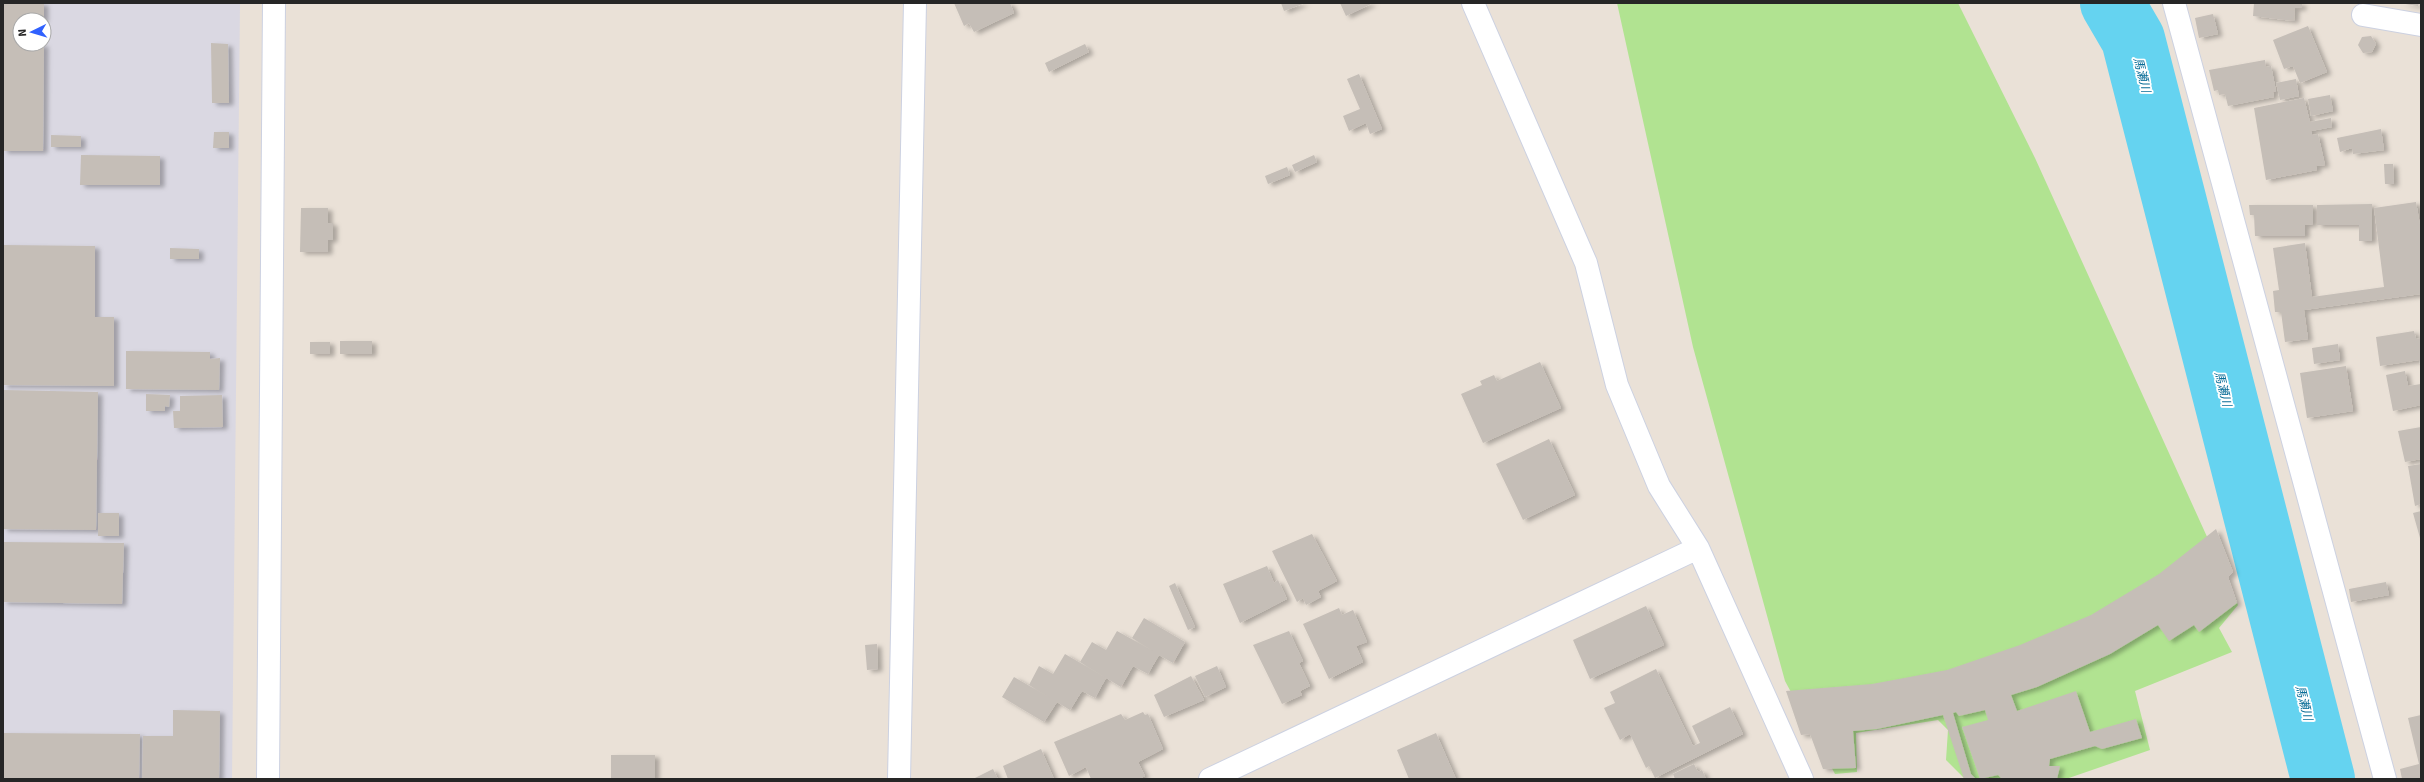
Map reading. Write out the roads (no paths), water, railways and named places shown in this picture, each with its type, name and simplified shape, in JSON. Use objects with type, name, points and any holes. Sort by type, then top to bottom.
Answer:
[{"type":"street","points":[[268,779],[274,3]]},
{"type":"street","points":[[899,779],[915,3]]},
{"type":"street","points":[[1473,3],[1586,263],[1617,385],[1659,486],[1698,548],[1802,779]]},
{"type":"street","points":[[2174,3],[2385,779]]},
{"type":"street","points":[[2364,15],[2421,26]]},
{"type":"street","points":[[1210,779],[1698,548]]},
{"type":"waterway","name":"馬瀬川","points":[[2112,3],[2133,39],[2323,779]]}]
